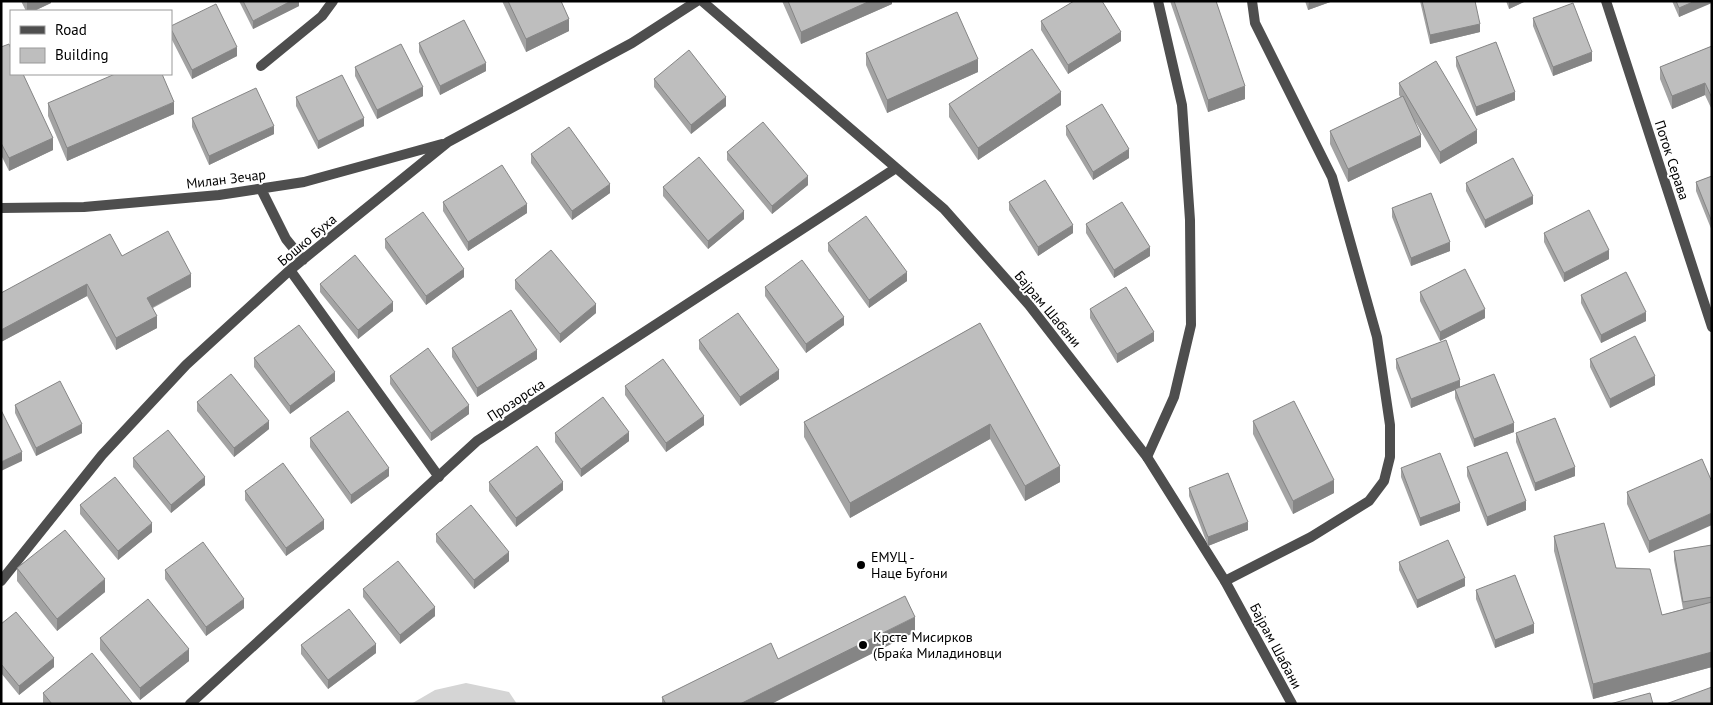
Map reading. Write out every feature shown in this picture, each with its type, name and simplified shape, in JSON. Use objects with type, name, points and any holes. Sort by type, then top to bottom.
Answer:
[{"type":"street","points":[[261,66],[322,16],[333,1]]},
{"type":"street","name":"Бошко Буха","points":[[1,581],[102,455],[186,365],[290,270],[448,142],[632,43],[697,1]]},
{"type":"street","name":"Бајрам Шабани","points":[[702,1],[944,209],[1028,305],[1147,457],[1225,581],[1292,704]]},
{"type":"street","points":[[1147,457],[1174,397],[1191,325],[1190,220],[1182,105],[1158,1]]},
{"type":"street","points":[[1225,581],[1311,537],[1368,501],[1384,481],[1390,457],[1390,425],[1377,337],[1332,176],[1255,23],[1252,1]]},
{"type":"street","name":"Поток Серава","points":[[1606,1],[1712,327]]},
{"type":"street","name":"Милан Зечар","points":[[1,208],[84,207],[219,195],[262,189],[304,182],[448,142]]},
{"type":"street","name":"Прозорска","points":[[190,704],[477,441],[896,168]]},
{"type":"street","points":[[262,189],[286,239],[303,260]]},
{"type":"street","points":[[290,270],[439,476]]},
{"type":"shaded area","points":[[466,683],[509,692],[517,704],[411,704],[435,690]]},
{"type":"building","points":[[243,1],[291,1],[253,21]]},
{"type":"building","points":[[508,1],[561,1],[569,19],[526,39]]},
{"type":"building","points":[[788,1],[870,1],[801,32]]},
{"type":"building","points":[[1074,1],[1102,1],[1121,32],[1068,65],[1041,21]]},
{"type":"building","points":[[1174,1],[1216,1],[1245,86],[1208,100]]},
{"type":"building","points":[[1422,1],[1475,1],[1480,24],[1430,35]]},
{"type":"building","points":[[1676,1],[1695,1],[1679,8]]},
{"type":"building","points":[[1573,3],[1592,52],[1553,67],[1533,18]]},
{"type":"building","points":[[216,4],[237,47],[192,70],[172,31],[172,26]]},
{"type":"building","points":[[957,12],[978,59],[887,100],[866,53]]},
{"type":"building","points":[[464,20],[486,63],[440,86],[419,43]]},
{"type":"building","points":[[1496,42],[1515,92],[1476,107],[1456,57]]},
{"type":"building","points":[[9,44],[10,75],[23,75],[53,138],[9,158],[1,143],[1,47]]},
{"type":"building","points":[[401,44],[423,87],[377,110],[355,67]]},
{"type":"building","points":[[1712,46],[1712,98],[1705,83],[1672,96],[1660,67]]},
{"type":"building","points":[[1032,49],[1061,92],[978,148],[949,104]]},
{"type":"building","points":[[689,50],[726,97],[691,125],[654,79]]},
{"type":"building","points":[[1436,61],[1477,130],[1440,152],[1399,83]]},
{"type":"building","points":[[113,75],[162,75],[174,102],[67,148],[48,103]]},
{"type":"building","points":[[342,75],[364,118],[318,141],[296,97]]},
{"type":"building","points":[[256,88],[274,126],[209,156],[192,118]]},
{"type":"building","points":[[1403,96],[1421,135],[1348,169],[1330,131]]},
{"type":"building","points":[[1102,104],[1129,149],[1093,172],[1066,126]]},
{"type":"building","points":[[763,122],[808,176],[772,206],[727,152]]},
{"type":"building","points":[[569,127],[610,184],[572,211],[531,154]]},
{"type":"building","points":[[699,157],[744,211],[708,241],[663,187]]},
{"type":"building","points":[[1513,158],[1533,196],[1485,220],[1466,183]]},
{"type":"building","points":[[502,165],[527,204],[468,242],[443,202]]},
{"type":"building","points":[[1712,176],[1712,222],[1696,182]]},
{"type":"building","points":[[1045,180],[1073,225],[1038,247],[1009,202]]},
{"type":"building","points":[[1431,193],[1450,242],[1411,258],[1392,208]]},
{"type":"building","points":[[1122,202],[1150,247],[1114,270],[1086,224]]},
{"type":"building","points":[[1589,210],[1609,250],[1564,273],[1544,233]]},
{"type":"building","points":[[423,212],[464,269],[426,296],[385,239]]},
{"type":"building","points":[[866,216],[907,272],[869,300],[828,243]]},
{"type":"building","points":[[168,231],[191,274],[147,298],[157,316],[116,338],[87,284],[1,330],[1,293],[110,234],[122,256]]},
{"type":"building","points":[[551,250],[596,304],[560,334],[515,280]]},
{"type":"building","points":[[355,255],[393,302],[358,330],[320,284]]},
{"type":"building","points":[[802,260],[844,317],[806,344],[765,287]]},
{"type":"building","points":[[1465,269],[1485,309],[1440,332],[1420,292]]},
{"type":"building","points":[[1626,272],[1646,312],[1601,335],[1581,295]]},
{"type":"building","points":[[1126,287],[1154,332],[1117,354],[1090,309]]},
{"type":"building","points":[[511,310],[537,350],[477,388],[452,348]]},
{"type":"building","points":[[738,313],[779,370],[740,397],[699,340]]},
{"type":"building","points":[[980,323],[1060,466],[1025,486],[990,424],[850,503],[804,422]]},
{"type":"building","points":[[299,325],[335,372],[290,406],[254,358]]},
{"type":"building","points":[[1635,336],[1655,376],[1610,399],[1590,359]]},
{"type":"building","points":[[1446,340],[1460,380],[1411,399],[1396,359]]},
{"type":"building","points":[[428,348],[469,405],[431,433],[390,376]]},
{"type":"building","points":[[663,359],[704,416],[666,443],[625,386]]},
{"type":"building","points":[[231,374],[269,421],[234,448],[197,402]]},
{"type":"building","points":[[1494,374],[1514,423],[1474,439],[1455,389]]},
{"type":"building","points":[[60,381],[82,424],[36,448],[15,405]]},
{"type":"building","points":[[603,397],[629,432],[581,469],[555,433]]},
{"type":"building","points":[[1294,401],[1334,480],[1293,501],[1253,421]]},
{"type":"building","points":[[1,410],[22,452],[1,462]]},
{"type":"building","points":[[348,411],[389,468],[351,495],[310,438]]},
{"type":"building","points":[[1555,418],[1575,467],[1535,483],[1516,433]]},
{"type":"building","points":[[168,430],[205,477],[171,505],[133,458]]},
{"type":"building","points":[[537,446],[563,482],[516,518],[489,482]]},
{"type":"building","points":[[1507,452],[1526,501],[1487,517],[1467,467]]},
{"type":"building","points":[[1440,453],[1460,503],[1420,518],[1401,468]]},
{"type":"building","points":[[1702,459],[1712,482],[1712,513],[1649,541],[1627,492]]},
{"type":"building","points":[[283,463],[324,520],[286,548],[245,491]]},
{"type":"building","points":[[1228,473],[1248,522],[1208,537],[1189,488]]},
{"type":"building","points":[[115,477],[152,523],[118,551],[80,505]]},
{"type":"building","points":[[471,505],[509,552],[474,580],[436,534]]},
{"type":"building","points":[[1604,523],[1616,568],[1650,569],[1662,615],[1712,602],[1712,652],[1593,684],[1554,536]]},
{"type":"building","points":[[65,530],[105,579],[57,619],[17,568]]},
{"type":"building","points":[[1448,540],[1465,578],[1417,600],[1399,562]]},
{"type":"building","points":[[203,542],[244,599],[206,627],[165,570]]},
{"type":"building","points":[[1712,545],[1712,597],[1683,602],[1674,551]]},
{"type":"building","points":[[398,561],[435,607],[400,635],[363,589]]},
{"type":"building","points":[[1515,575],[1534,624],[1495,640],[1476,590]]},
{"type":"building","points":[[905,596],[915,617],[740,704],[666,704],[662,697],[771,643],[778,659]]},
{"type":"building","points":[[148,599],[189,649],[140,688],[100,638]]},
{"type":"building","points":[[349,609],[376,644],[328,680],[301,645]]},
{"type":"building","points":[[16,612],[54,658],[19,686],[1,664],[1,624]]},
{"type":"building","points":[[92,653],[132,704],[52,704],[43,693]]},
{"type":"building","points":[[1712,687],[1712,704],[1666,704]]},
{"type":"building","points":[[1650,693],[1653,704],[1610,704]]},
{"type":"place","name":"ЕМУЦ - Наце Буѓони","points":[[861,565]]},
{"type":"place","name":"Крсте Мисирков (Браќа Миладиновци","points":[[863,645]]}]
